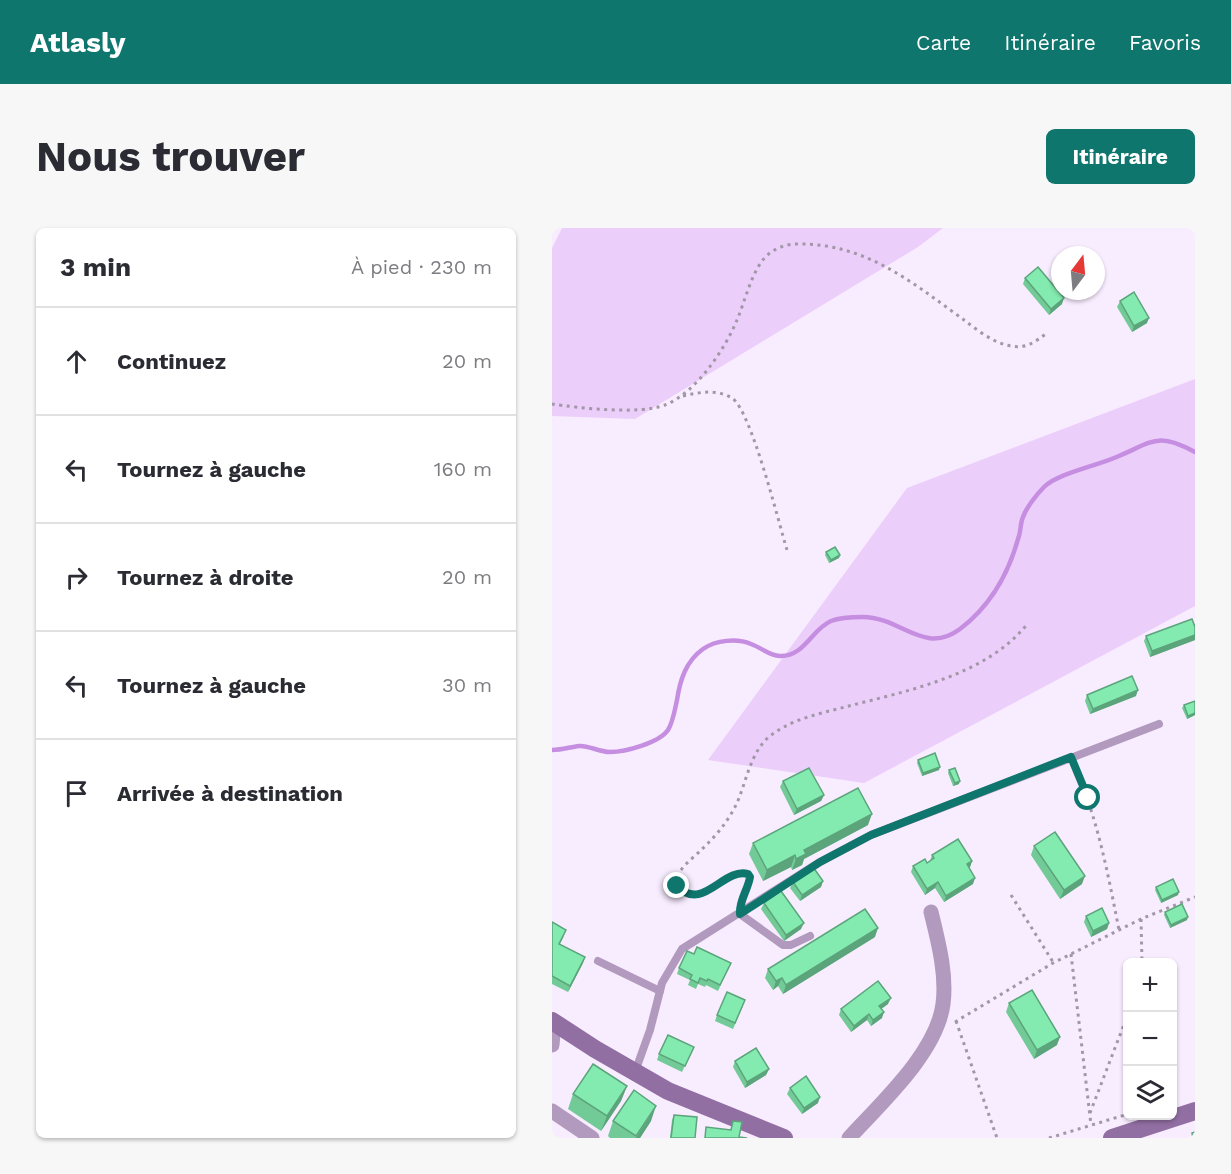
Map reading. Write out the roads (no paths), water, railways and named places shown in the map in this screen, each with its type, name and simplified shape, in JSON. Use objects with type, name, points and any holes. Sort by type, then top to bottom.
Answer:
[{"type":"street","points":[[849,1138],[904,1077],[934,1036],[944,1003],[944,978],[931,912]]},
{"type":"street","points":[[552,1045],[553,1021],[668,1091],[784,1138]]},
{"type":"street","points":[[552,1111],[592,1138]]},
{"type":"street","points":[[1112,1138],[1195,1111]]},
{"type":"lane","points":[[635,1073],[650,1030],[662,983],[682,950],[820,862],[871,835],[1159,724]]},
{"type":"lane","points":[[740,914],[783,945],[791,945],[810,936]]},
{"type":"lane","points":[[598,961],[660,991]]},
{"type":"waterway","points":[[552,750],[582,746],[616,752],[641,746],[664,735],[670,727],[680,685],[688,665],[703,649],[714,644],[739,641],[772,654],[788,655],[802,647],[818,630],[831,621],[855,617],[877,619],[924,637],[935,639],[947,636],[971,620],[989,600],[1009,565],[1024,513],[1038,493],[1050,482],[1156,441],[1172,442],[1195,452]]}]
